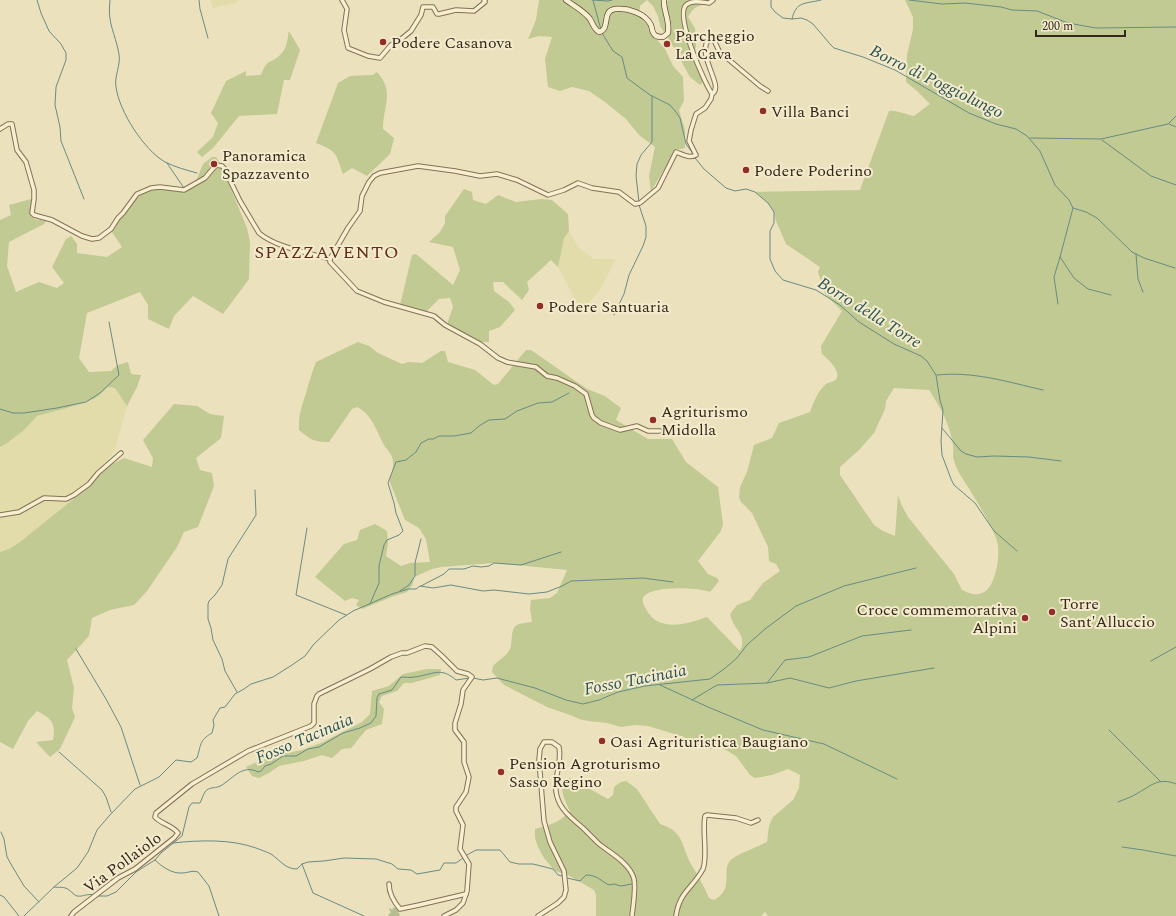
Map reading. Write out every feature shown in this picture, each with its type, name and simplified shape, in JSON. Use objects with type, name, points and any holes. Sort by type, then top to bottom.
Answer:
[{"type":"street","points":[[342,0],[347,9],[344,30],[348,48],[368,56],[380,58],[391,45],[411,31],[423,7],[433,7],[437,14],[456,10],[474,11],[485,2],[485,0]]},
{"type":"street","points":[[566,0],[586,15],[596,30],[602,31],[605,27],[606,16],[609,12],[614,9],[622,9],[638,13],[648,21],[653,34],[662,37],[668,33],[669,28],[664,0]]},
{"type":"street","points":[[712,94],[688,39],[683,9],[686,4],[690,2],[699,1],[709,3],[713,0]]},
{"type":"street","points":[[330,260],[348,228],[360,211],[362,196],[369,182],[374,176],[380,173],[418,166],[455,170],[480,176],[497,174],[517,180],[548,195],[564,190],[578,183],[592,188],[619,192],[633,203],[638,204],[658,188],[675,153],[677,152],[681,155],[690,157],[696,156],[689,141],[691,130],[696,114],[705,108],[711,99],[712,94],[715,93],[716,90],[716,85],[708,67],[706,43],[708,40],[714,40],[720,51],[733,64],[768,91]]},
{"type":"street","points":[[0,129],[8,124],[12,124],[17,150],[26,162],[34,190],[32,213],[34,215],[52,220],[82,236],[92,239],[99,238],[107,234],[137,194],[160,186],[184,190],[205,178],[216,165],[219,165],[224,168],[246,212],[258,233],[263,237],[282,245],[330,260],[357,291],[384,302],[434,316],[445,325],[480,344],[498,358],[507,362],[536,367],[548,376],[557,378],[575,386],[586,394],[592,415],[600,423],[620,430],[637,426],[648,431],[660,431]]},
{"type":"street","points":[[0,515],[19,512],[44,498],[66,499],[74,495],[89,484],[98,473],[121,453]]},
{"type":"street","name":"Via Pollaiolo","points":[[71,916],[74,912],[118,878],[135,869],[174,838],[178,833],[174,828],[155,817],[156,813],[182,792],[248,751],[310,726],[314,723],[315,700],[319,694],[364,672],[391,656],[407,653],[425,646],[432,647],[457,671],[468,674],[471,678],[463,690],[461,704],[454,723],[455,730],[464,742],[464,762],[469,777],[466,792],[456,807],[456,811],[462,825],[460,849],[469,864],[466,894]]},
{"type":"street","points":[[538,916],[558,903],[564,897],[566,890],[564,871],[550,842],[544,821],[539,760],[540,749],[544,742],[552,742],[559,747],[560,754],[555,786],[556,796],[560,804],[570,816],[597,842],[623,862],[631,872],[634,881],[632,916]]},
{"type":"street","points":[[676,916],[677,907],[682,896],[703,868],[705,857],[705,816],[736,818],[751,823],[758,820]]},
{"type":"street","points":[[389,884],[393,899],[400,909],[467,895],[463,903],[456,910],[444,916]]},
{"type":"shaded area","points":[[238,0],[236,3],[213,8],[210,1]]},
{"type":"shaded area","points":[[569,231],[579,248],[594,259],[616,259],[600,290],[583,309],[579,306],[558,267],[564,238]]},
{"type":"shaded area","points":[[108,387],[115,388],[127,406],[115,450],[89,484],[71,501],[20,542],[9,549],[0,552],[0,447],[23,431],[37,416],[96,398]]},
{"type":"green space","points":[[539,0],[647,0],[640,6],[639,16],[648,25],[649,31],[665,49],[673,66],[683,77],[684,101],[679,110],[685,130],[685,148],[676,150],[651,191],[649,176],[655,147],[639,135],[626,119],[589,91],[572,87],[560,91],[548,87],[545,59],[552,37],[539,36],[528,39],[536,20]]},
{"type":"green space","points":[[647,0],[663,0],[665,2],[669,0],[711,0],[708,4],[701,5],[696,8],[688,17],[695,28],[696,46],[694,56],[703,82],[700,85],[690,77],[660,26],[658,16],[653,6]]},
{"type":"green space","points":[[905,0],[1176,0],[1176,916],[768,916],[765,912],[761,916],[596,916],[596,895],[594,890],[568,875],[555,871],[544,858],[535,838],[535,829],[554,823],[570,811],[562,791],[564,779],[570,778],[608,799],[613,795],[614,787],[621,782],[626,781],[637,789],[660,824],[668,827],[678,835],[709,898],[714,900],[721,895],[726,885],[728,863],[744,852],[767,842],[769,826],[773,817],[793,800],[799,788],[800,775],[788,769],[772,775],[755,778],[750,775],[736,756],[718,747],[711,749],[699,747],[684,737],[648,726],[635,725],[621,727],[607,723],[579,719],[547,707],[504,685],[492,672],[493,666],[509,651],[512,633],[515,627],[520,624],[532,622],[530,609],[531,600],[550,598],[557,593],[567,570],[494,563],[441,567],[432,569],[414,577],[413,584],[407,592],[362,609],[356,605],[359,600],[352,598],[345,601],[315,577],[344,544],[357,540],[360,530],[375,524],[387,531],[388,543],[386,556],[401,566],[410,563],[430,562],[426,539],[419,528],[405,520],[389,480],[393,467],[392,457],[367,414],[357,407],[352,409],[329,442],[313,440],[299,430],[301,411],[313,370],[316,362],[358,342],[369,346],[378,353],[402,364],[409,362],[422,363],[441,351],[445,351],[448,362],[475,370],[494,385],[498,384],[526,350],[531,350],[587,389],[605,396],[621,408],[616,420],[648,439],[672,439],[686,462],[718,487],[723,524],[721,531],[698,561],[708,574],[717,578],[719,581],[710,592],[685,588],[654,591],[647,594],[643,598],[643,604],[651,617],[665,624],[682,624],[707,617],[740,651],[742,645],[741,636],[730,614],[737,605],[750,600],[763,583],[780,571],[776,564],[769,561],[768,547],[752,513],[741,502],[739,497],[740,487],[747,472],[754,445],[772,438],[779,423],[810,412],[820,390],[827,383],[834,381],[837,378],[834,366],[822,354],[821,346],[842,311],[825,294],[818,272],[820,267],[786,244],[776,221],[774,212],[768,203],[755,192],[860,190],[889,111],[896,111],[914,116],[930,104],[906,82],[907,55],[913,29],[913,17]],"holes":[[[894,388],[929,390],[941,409],[950,430],[953,445],[953,458],[956,467],[988,521],[997,541],[998,562],[994,578],[987,590],[979,594],[972,594],[962,590],[954,574],[908,517],[898,495],[895,536],[874,525],[840,475],[840,467],[859,450],[874,433],[885,409],[886,401]]]},
{"type":"green space","points":[[289,31],[300,50],[290,80],[284,80],[277,114],[239,116],[213,148],[202,157],[197,152],[213,137],[218,123],[211,113],[226,81],[246,71],[246,76],[261,75],[267,63],[277,58],[284,50]]},
{"type":"green space","points":[[377,72],[386,86],[387,99],[383,129],[394,138],[390,154],[367,176],[352,168],[343,174],[335,154],[316,143],[338,83],[350,76],[373,75]]},
{"type":"green space","points":[[212,157],[216,157],[220,163],[247,228],[250,242],[249,279],[223,314],[193,296],[174,316],[169,329],[148,319],[148,305],[140,292],[87,313],[79,358],[89,372],[111,371],[118,365],[128,362],[131,374],[141,375],[137,387],[127,406],[115,388],[108,387],[96,398],[37,416],[23,431],[0,447],[0,220],[11,215],[9,205],[31,199],[30,215],[34,219],[46,221],[44,224],[9,242],[7,266],[16,292],[39,282],[57,288],[64,283],[52,267],[66,239],[71,236],[77,244],[77,253],[107,257],[122,247],[112,232],[124,213],[134,201],[146,192],[157,189],[185,193],[194,186],[203,164]]},
{"type":"green space","points":[[464,189],[472,192],[473,200],[486,204],[498,195],[516,202],[541,199],[552,200],[568,214],[569,231],[564,238],[558,267],[551,260],[527,282],[529,290],[522,300],[503,282],[493,282],[494,291],[509,302],[515,310],[500,327],[489,331],[489,342],[481,342],[447,324],[453,307],[450,298],[439,299],[426,312],[400,305],[412,255],[416,254],[453,285],[460,270],[453,247],[429,242],[440,232],[445,223],[445,216]]},
{"type":"green space","points":[[174,404],[197,406],[210,414],[224,416],[221,438],[196,458],[200,470],[212,473],[214,486],[198,527],[184,532],[177,547],[147,591],[134,605],[110,610],[92,618],[89,636],[67,660],[74,688],[72,708],[75,717],[60,749],[50,757],[36,742],[53,740],[54,734],[52,722],[37,711],[28,721],[13,749],[0,742],[0,552],[9,549],[20,542],[71,501],[110,465],[124,458],[152,467],[153,458],[143,440]]},
{"type":"green space","points":[[427,669],[441,669],[440,675],[412,683],[404,683],[397,691],[382,696],[379,702],[384,709],[382,724],[366,730],[351,748],[342,749],[332,758],[322,755],[304,761],[279,766],[259,778],[252,776],[246,767],[277,753],[302,750],[321,743],[362,722],[370,714],[372,691],[389,686],[403,674]]},
{"type":"green space","points":[[394,907],[400,911],[398,913],[400,914],[399,916],[389,916],[388,915],[391,912],[389,910],[390,908],[392,910]]},
{"type":"waterway","points":[[37,0],[49,31],[61,44],[66,53],[66,60],[56,87],[55,105],[60,127],[61,141],[84,199]]},
{"type":"waterway","points":[[110,0],[110,22],[119,54],[116,87],[118,97],[127,118],[141,139],[157,156],[165,162],[197,173]]},
{"type":"waterway","points":[[199,0],[208,38]]},
{"type":"waterway","name":"Borro di Poggiolungo","points":[[592,0],[612,0]]},
{"type":"waterway","name":"Borro della Torre","points":[[593,0],[601,30]]},
{"type":"waterway","name":"Borro di Poggiolungo","points":[[771,0],[771,7],[775,12],[783,18],[801,18],[807,20],[813,24],[834,48],[863,57],[895,70],[969,113],[996,124],[1016,129],[1027,136],[1040,151],[1055,185],[1069,200],[1073,208],[1086,212],[1097,218],[1132,252],[1144,258],[1175,268]]},
{"type":"waterway","points":[[792,19],[796,9],[802,4],[821,0]]},
{"type":"waterway","points":[[909,0],[942,4],[965,3],[1001,7],[1012,10],[1037,11],[1068,23],[1096,28],[1176,27]]},
{"type":"waterway","name":"Borro della Torre","points":[[602,33],[613,51],[622,57],[627,78],[650,95],[670,105],[676,112],[680,118],[686,144],[694,155]]},
{"type":"waterway","points":[[639,202],[636,176],[637,164],[641,155],[652,142],[652,96]]},
{"type":"waterway","points":[[1030,138],[1101,139],[1168,124],[1176,116]]},
{"type":"waterway","points":[[1169,124],[1176,127]]},
{"type":"waterway","points":[[1102,140],[1151,176],[1176,185]]},
{"type":"waterway","name":"Borro della Torre","points":[[695,158],[704,169],[726,188],[735,191],[746,189],[755,192],[768,203],[774,212],[774,223],[770,231],[770,259],[775,271],[783,280],[816,290],[840,305],[859,322],[894,344],[921,356],[927,361],[936,375],[943,410],[941,441],[942,455],[951,479],[954,485],[975,503],[994,531],[1017,551]]},
{"type":"waterway","points":[[167,163],[184,188]]},
{"type":"waterway","points":[[614,315],[624,294],[629,275],[646,237],[646,226],[639,205]]},
{"type":"waterway","points":[[1073,208],[1060,257],[1074,278],[1088,289],[1111,295]]},
{"type":"waterway","points":[[1136,254],[1138,279],[1143,292]]},
{"type":"waterway","points":[[1058,304],[1054,277],[1060,257]]},
{"type":"waterway","points":[[0,409],[13,413],[24,413],[57,408],[86,402],[100,393],[119,375],[109,322]]},
{"type":"waterway","points":[[937,375],[950,374],[977,376],[1043,390]]},
{"type":"waterway","points":[[370,604],[379,583],[379,566],[384,545],[387,540],[399,535],[403,531],[396,513],[388,483],[396,462],[406,460],[416,452],[421,443],[429,439],[439,436],[454,436],[471,433],[489,420],[505,419],[517,411],[538,403],[552,402],[569,393]]},
{"type":"waterway","points":[[942,428],[961,451],[966,454],[977,457],[1029,457],[1061,461]]},
{"type":"waterway","points":[[237,692],[225,671],[222,659],[213,640],[208,619],[208,604],[222,585],[228,559],[256,515],[255,490]]},
{"type":"waterway","points":[[307,528],[296,595],[346,615]]},
{"type":"waterway","points":[[400,591],[409,585],[415,576],[415,563],[421,539]]},
{"type":"waterway","points":[[421,586],[444,574],[449,569],[489,566],[494,563],[521,565],[561,552]]},
{"type":"waterway","name":"Fosso Tacinaia","points":[[473,678],[483,680],[497,678],[535,688],[566,700],[583,704],[599,700],[618,692],[645,686],[710,679],[736,659],[747,645],[765,629],[796,606],[844,586],[916,568]]},
{"type":"waterway","points":[[24,916],[54,887],[77,868],[88,852],[97,830],[135,789],[159,777],[176,760],[191,762],[197,758],[203,741],[212,733],[214,725],[213,720],[220,708],[225,707],[235,694],[251,684],[273,677],[305,656],[314,644],[339,620],[353,611],[392,594],[408,589],[416,589],[420,586],[433,588],[451,585],[483,591],[494,590],[529,594],[547,592],[571,581],[643,578],[673,582]]},
{"type":"waterway","points":[[767,683],[785,660],[809,657],[862,636],[911,630]]},
{"type":"waterway","points":[[1151,661],[1176,647]]},
{"type":"waterway","points":[[76,649],[121,727],[140,785]]},
{"type":"waterway","points":[[692,700],[717,685],[767,683],[790,678],[829,688],[856,681],[934,668]]},
{"type":"waterway","name":"Fosso Tacinaia","points":[[97,896],[107,896],[116,892],[136,872],[155,860],[161,853],[182,836],[189,807],[192,803],[200,803],[207,790],[220,786],[238,773],[248,770],[258,772],[261,771],[265,766],[283,756],[296,756],[308,749],[319,747],[343,733],[371,723],[376,716],[377,698],[379,694],[392,690],[401,677],[421,676],[441,672],[456,680],[470,678]]},
{"type":"waterway","points":[[660,685],[763,730],[824,744],[897,779]]},
{"type":"waterway","points":[[1109,730],[1161,782]]},
{"type":"waterway","points":[[59,752],[102,790],[111,812]]},
{"type":"waterway","points":[[1118,802],[1133,796],[1156,783],[1165,781],[1176,784]]},
{"type":"waterway","points":[[1,832],[4,839],[7,857],[24,886],[39,902]]},
{"type":"waterway","points":[[173,843],[215,841],[246,845],[271,854],[286,866],[293,869],[297,869],[302,864],[308,862],[344,858],[376,859],[392,864],[398,869],[411,870],[417,874],[440,870],[444,863],[456,863],[463,858]]},
{"type":"waterway","points":[[1122,847],[1176,856]]},
{"type":"waterway","points":[[467,855],[476,850],[500,850],[510,862],[519,864],[533,864],[553,869],[558,875],[562,876]]},
{"type":"waterway","points":[[155,860],[174,872],[198,872],[209,886],[219,916]]},
{"type":"waterway","points":[[302,864],[313,893],[364,916]]},
{"type":"waterway","points":[[567,878],[580,881],[586,875],[590,875],[609,885],[614,884],[621,886],[632,884]]},
{"type":"waterway","points":[[54,887],[65,888],[77,896],[90,894],[94,895]]},
{"type":"waterway","points":[[0,895],[4,897],[19,916]]},
{"type":"place","name":"Podere Casanova","points":[[383,42]]},
{"type":"place","name":"Parcheggio La Cava","points":[[667,44]]},
{"type":"place","name":"Villa Banci","points":[[763,111]]},
{"type":"place","name":"Panoramica Spazzavento","points":[[214,164]]},
{"type":"place","name":"Podere Poderino","points":[[746,170]]},
{"type":"place","name":"Podere Santuaria","points":[[540,306]]},
{"type":"place","name":"Agriturismo Midolla","points":[[653,420]]},
{"type":"place","name":"Torre Sant'Alluccio","points":[[1052,612]]},
{"type":"place","name":"Croce commemorativa Alpini","points":[[1025,618]]},
{"type":"place","name":"Oasi Agrituristica Baugiano","points":[[602,741]]},
{"type":"place","name":"Pension Agroturismo Sasso Regino","points":[[501,772]]},
{"type":"district","name":"SPAZZAVENTO","points":[[327,252]]}]
